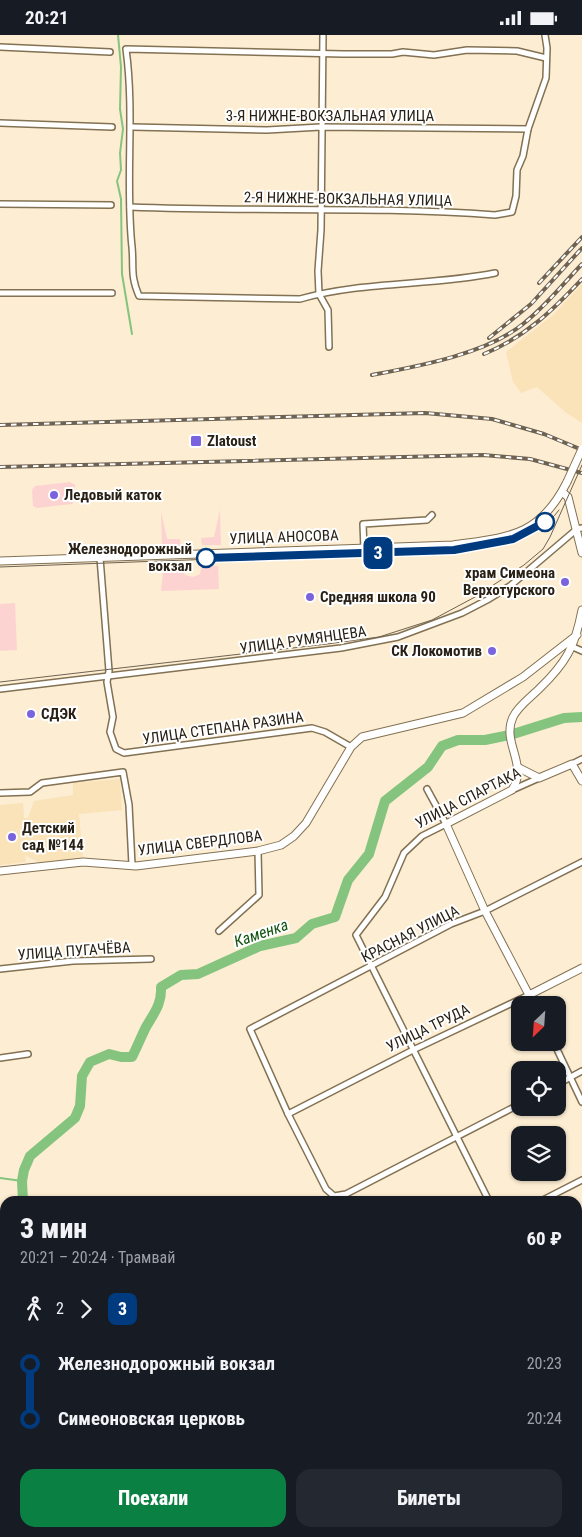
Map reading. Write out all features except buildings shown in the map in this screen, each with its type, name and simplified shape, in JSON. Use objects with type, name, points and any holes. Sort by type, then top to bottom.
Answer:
[{"type":"street","points":[[323,35],[319,293],[328,310],[329,347]]},
{"type":"street","points":[[528,129],[546,78],[544,35]]},
{"type":"street","points":[[0,47],[110,52]]},
{"type":"street","points":[[495,273],[449,281],[419,282],[319,293],[300,299],[139,296],[132,279],[128,162],[132,127],[126,49],[172,52],[392,54],[403,52],[434,55],[468,51],[517,51],[546,58]]},
{"type":"street","points":[[0,123],[112,127]]},
{"type":"street","name":"3-Я НИЖНЕ-ВОКЗАЛЬНАЯ УЛИЦА","points":[[132,127],[267,130],[321,127],[528,129]]},
{"type":"street","name":"2-Я НИЖНЕ-ВОКЗАЛЬНАЯ УЛИЦА","points":[[130,207],[290,211],[320,208],[495,215],[512,211],[516,196],[517,170],[523,156],[528,129]]},
{"type":"street","points":[[0,204],[111,205]]},
{"type":"street","points":[[0,293],[112,293]]},
{"type":"street","name":"УЛИЦА АНОСОВА","points":[[0,561],[364,549],[453,545],[490,539],[517,532],[537,523],[545,516],[562,492],[582,449]]},
{"type":"street","points":[[562,492],[568,497],[580,528],[582,553]]},
{"type":"street","points":[[364,549],[363,524],[427,520],[432,515]]},
{"type":"street","name":"УЛИЦА РУМЯНЦЕВА","points":[[0,689],[341,648],[398,637],[462,613],[487,600],[510,586],[580,528]]},
{"type":"street","points":[[100,558],[108,676]]},
{"type":"street","points":[[512,791],[516,784],[519,768],[512,745],[510,725],[520,707],[563,665],[573,647],[582,610]]},
{"type":"street","points":[[351,747],[362,737],[375,733],[462,713],[523,677],[577,635]]},
{"type":"street","points":[[573,647],[582,651]]},
{"type":"street","name":"УЛИЦА СТЕПАНА РАЗИНА","points":[[108,676],[114,717],[110,732],[116,749],[124,753],[312,728],[325,732],[351,747]]},
{"type":"street","name":"УЛИЦА СВЕРДЛОВА","points":[[0,871],[83,862],[132,865],[258,851],[281,845],[294,836],[306,823],[351,747]]},
{"type":"street","name":"УЛИЦА СПАРТАКА","points":[[372,967],[356,935],[385,897],[396,867],[404,853],[422,836],[538,778],[582,759]]},
{"type":"street","points":[[572,764],[582,781]]},
{"type":"street","points":[[519,768],[538,778]]},
{"type":"street","points":[[0,793],[30,791],[42,783],[123,772],[129,805],[132,865]]},
{"type":"street","points":[[427,789],[446,825],[485,911],[529,995]]},
{"type":"street","points":[[220,931],[259,895],[258,851]]},
{"type":"street","name":"КРАСНАЯ УЛИЦА","points":[[288,1114],[250,1029],[372,967],[451,924],[485,911],[582,862]]},
{"type":"street","name":"УЛИЦА ПУГАЧЁВА","points":[[0,969],[73,961],[151,959]]},
{"type":"street","points":[[372,967],[487,1196]]},
{"type":"street","name":"УЛИЦА ТРУДА","points":[[288,1114],[413,1050],[582,968]]},
{"type":"street","points":[[558,1051],[582,1102]]},
{"type":"street","points":[[0,1058],[28,1054]]},
{"type":"street","points":[[566,1080],[582,1071]]},
{"type":"street","points":[[288,1114],[326,1189],[331,1194],[338,1196],[511,1108]]},
{"type":"street","points":[[552,1196],[582,1180]]},
{"type":"shaded area","points":[[582,284],[582,423],[565,412],[537,387],[521,393],[513,382],[506,352],[553,315]]},
{"type":"shaded area","name":"Ледовый каток","points":[[70,482],[75,485],[75,500],[72,504],[37,508],[33,506],[32,490],[35,486]]},
{"type":"shaded area","points":[[220,510],[221,545],[202,545],[201,538],[214,537]]},
{"type":"shaded area","points":[[161,511],[167,539],[180,539],[181,546],[162,546]]},
{"type":"shaded area","points":[[202,566],[218,566],[219,589],[161,591],[163,571],[171,571],[171,567],[182,567],[185,575],[193,577],[200,574]]},
{"type":"shaded area","points":[[15,603],[17,650],[0,651],[0,604]]},
{"type":"shaded area","points":[[120,779],[122,810],[79,814],[83,857],[40,863],[25,855],[26,862],[0,865],[0,805],[23,803],[24,818],[28,818],[34,801],[73,795],[73,783]]},
{"type":"waterway","points":[[118,35],[121,67],[120,109],[123,129],[120,153],[121,170],[117,181],[121,199],[122,274],[132,334]]},
{"type":"waterway","name":"Каменка","points":[[23,1196],[22,1181],[30,1156],[75,1118],[80,1106],[82,1076],[90,1062],[109,1054],[132,1057],[157,1008],[161,987],[181,975],[198,974],[260,946],[296,938],[312,924],[335,917],[348,880],[369,854],[385,801],[428,767],[442,746],[458,740],[485,740],[510,735],[564,718],[582,717]]},
{"type":"waterway","points":[[0,1178],[22,1181]]},
{"type":"tram line","points":[[0,682],[379,637],[432,620],[475,597],[524,565],[543,549],[582,465]]},
{"type":"tram line","points":[[0,567],[454,550],[496,544],[525,535],[538,529],[559,510]]},
{"type":"tram line","name":"3","points":[[206,558],[454,550],[496,544],[513,539],[528,533],[545,522]]},
{"type":"railway","points":[[539,283],[582,237]]},
{"type":"railway","points":[[489,338],[531,304],[582,248]]},
{"type":"railway","points":[[372,375],[431,363],[471,351],[508,334],[539,310],[582,264]]},
{"type":"railway","points":[[484,354],[512,340],[537,322],[582,279]]},
{"type":"railway","points":[[0,425],[425,413],[492,419],[544,434],[582,450]]},
{"type":"railway","points":[[0,467],[483,455],[530,459],[582,473]]},
{"type":"place","name":"Zlatoust","points":[[196,441]]},
{"type":"place","name":"Ледовый каток","points":[[54,495]]},
{"type":"place","name":"Железнодорожный вокзал","points":[[206,558]]},
{"type":"place","name":"храм Симеона Верхотурского","points":[[565,582]]},
{"type":"place","name":"Средняя школа 90","points":[[310,597]]},
{"type":"place","name":"СК Локомотив","points":[[492,651]]},
{"type":"place","name":"СДЭК","points":[[31,714]]},
{"type":"place","name":"Детский сад №144","points":[[12,837]]}]
